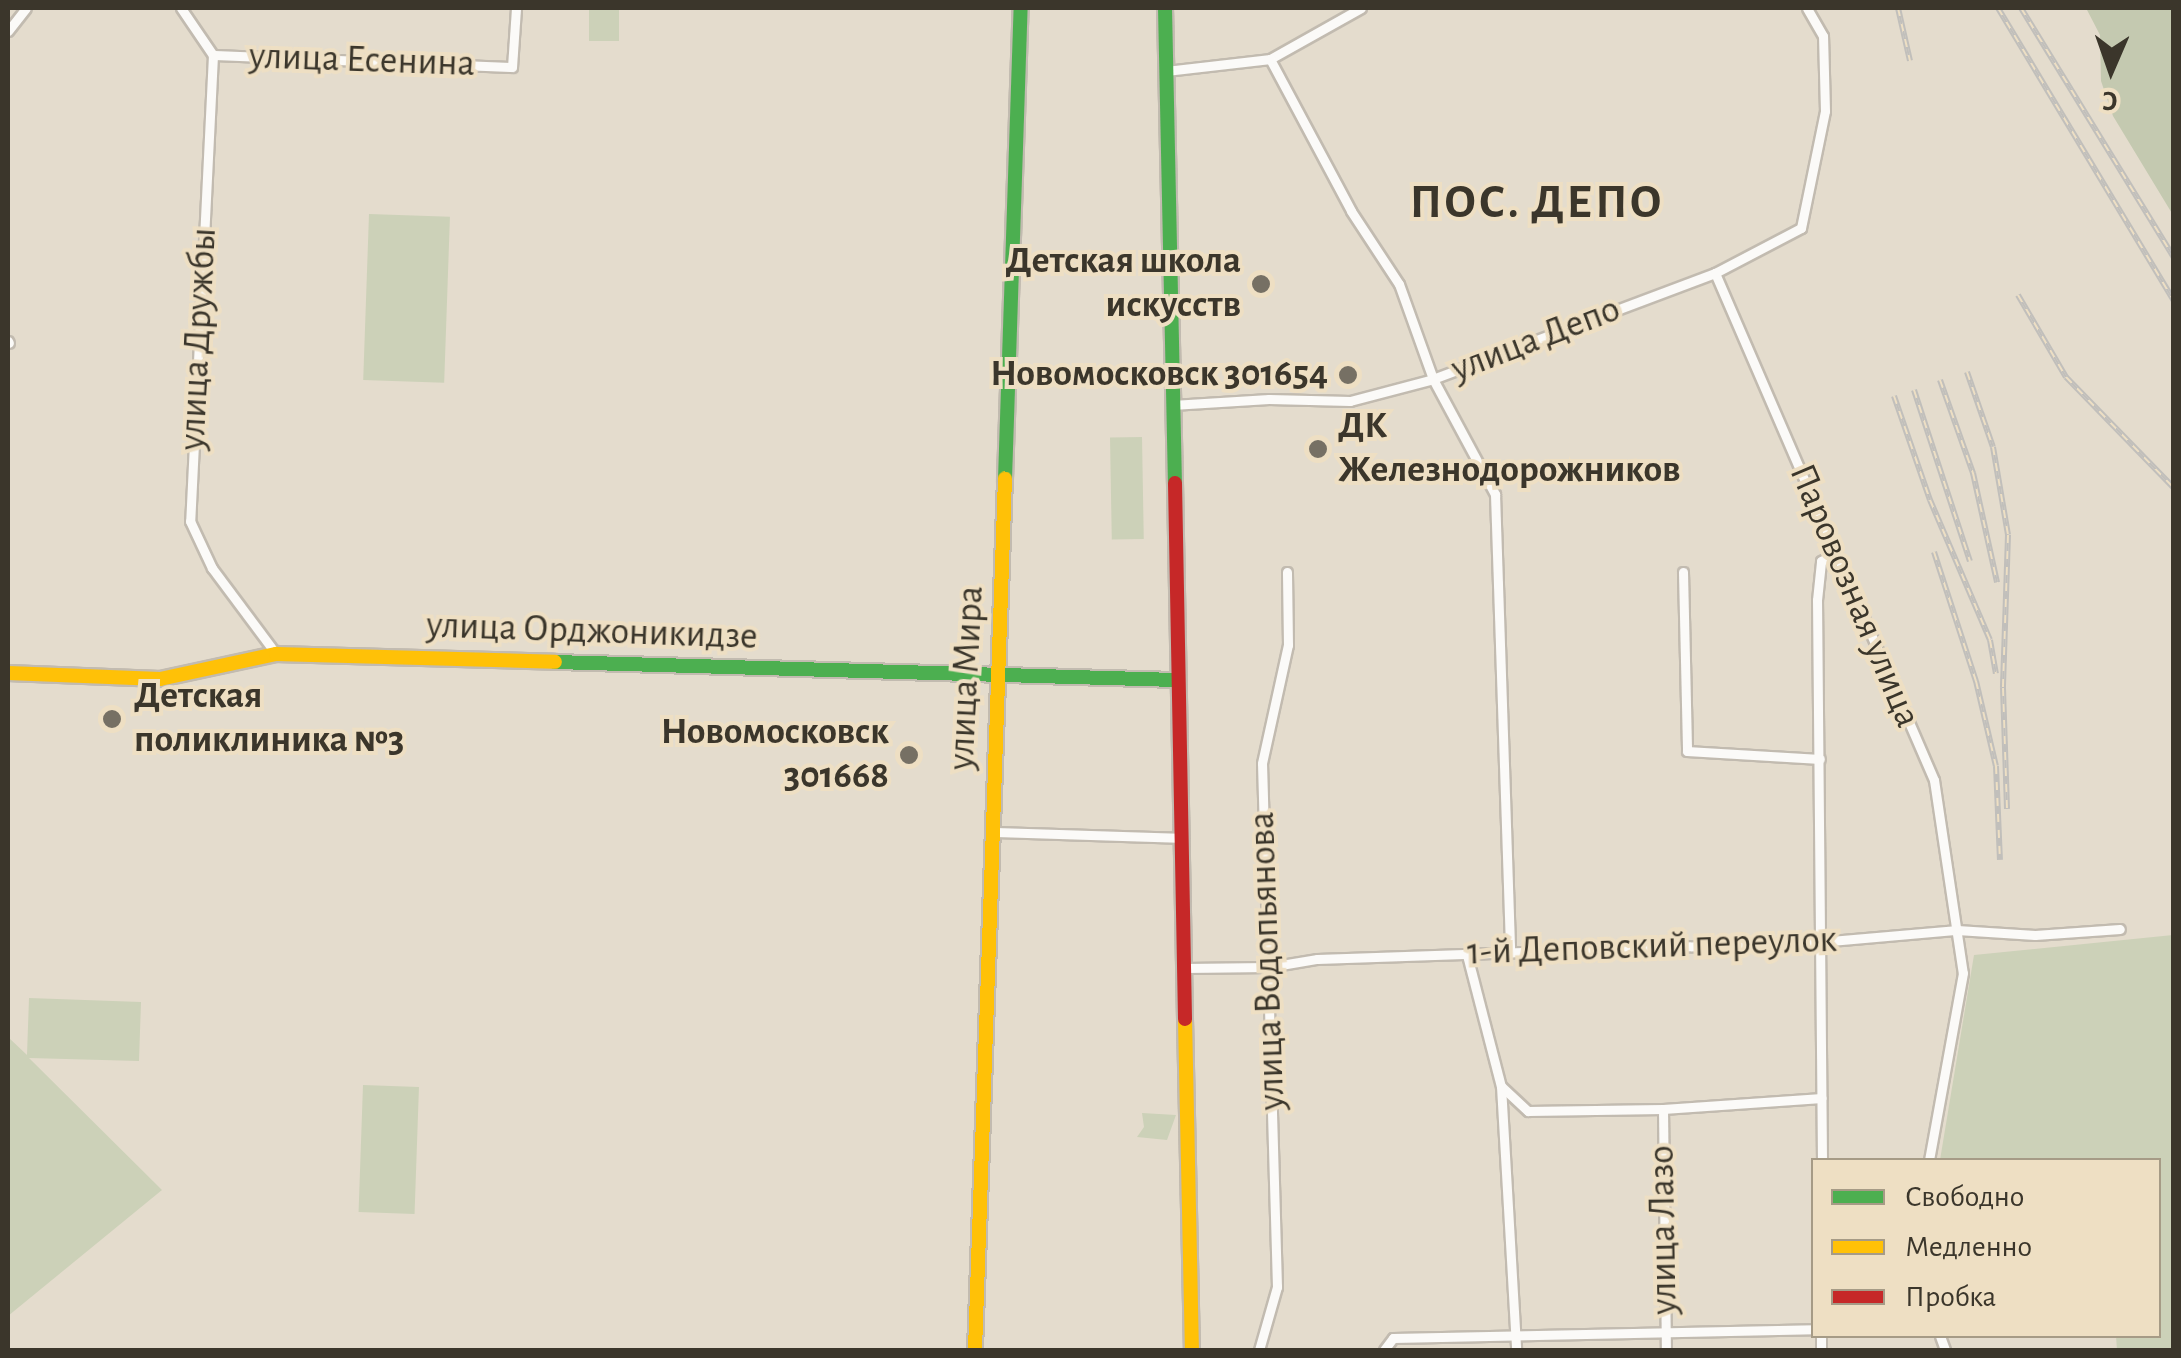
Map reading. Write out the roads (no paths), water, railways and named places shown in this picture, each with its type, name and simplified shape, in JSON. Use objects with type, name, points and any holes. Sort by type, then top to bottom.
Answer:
[{"type":"street","points":[[8,31],[26,8]]},
{"type":"street","points":[[181,8],[212,55]]},
{"type":"street","name":"улица Есенина","points":[[212,55],[512,67],[516,8]]},
{"type":"street","name":"улица Мира","points":[[975,1350],[1022,8]]},
{"type":"street","points":[[1165,8],[1192,1350]]},
{"type":"street","points":[[1166,71],[1270,59],[1361,8]]},
{"type":"street","name":"улица Депо","points":[[1270,59],[1350,211],[1399,284],[1433,379],[1715,272],[1801,228],[1824,111],[1823,36],[1807,8]]},
{"type":"street","name":"улица Дружбы","points":[[212,55],[190,521],[212,568],[276,654]]},
{"type":"street","name":"Паровозная улица","points":[[1715,272],[1934,780],[1963,973],[1929,1158]]},
{"type":"street","points":[[1172,405],[1269,399],[1350,402],[1433,379],[1495,494],[1510,952]]},
{"type":"street","points":[[1822,1158],[1818,576],[1821,561],[1834,554]]},
{"type":"street","name":"улица Водопьянова","points":[[1259,1350],[1276,1287],[1262,763],[1288,645],[1287,572]]},
{"type":"street","points":[[1683,572],[1687,751],[1820,759]]},
{"type":"street","name":"улица Орджоникидзе","points":[[8,673],[160,679],[276,654],[1000,678],[1177,680]]},
{"type":"street","points":[[992,832],[1181,838]]},
{"type":"street","name":"1-й Деповский переулок","points":[[1184,968],[1269,967],[1317,959],[1819,942],[1957,930],[2035,935],[2120,929]]},
{"type":"street","points":[[1467,954],[1500,1086],[1516,1350]]},
{"type":"street","points":[[1500,1086],[1528,1110],[1663,1109],[1822,1098]]},
{"type":"street","name":"улица Лазо","points":[[1663,1109],[1666,1350]]},
{"type":"street","points":[[1384,1350],[1393,1338],[1811,1329]]},
{"type":"railway","points":[[1898,8],[1910,61]]},
{"type":"railway","points":[[1998,8],[2174,301]]},
{"type":"railway","points":[[2021,8],[2174,258]]},
{"type":"railway","points":[[2018,295],[2066,377],[2174,488]]},
{"type":"railway","points":[[1967,372],[1993,447],[2008,535],[2003,688],[2007,809]]},
{"type":"railway","points":[[1940,380],[1973,473],[1997,582]]},
{"type":"railway","points":[[1914,390],[1970,561]]},
{"type":"railway","points":[[1894,396],[1930,500],[1990,640],[1996,673]]},
{"type":"railway","points":[[1934,552],[1976,681],[1996,766],[2000,860]]},
{"type":"place","name":"Детская школа искусств","points":[[1261,284]]},
{"type":"place","name":"Новомосковск 301654","points":[[1348,375]]},
{"type":"place","name":"ДК Железнодорожников","points":[[1318,449]]},
{"type":"place","name":"Детская поликлиника №3","points":[[112,719]]},
{"type":"place","name":"Новомосковск 301668","points":[[909,755]]},
{"type":"district","name":"ПОС. ДЕПО","points":[[1537,204]]}]
